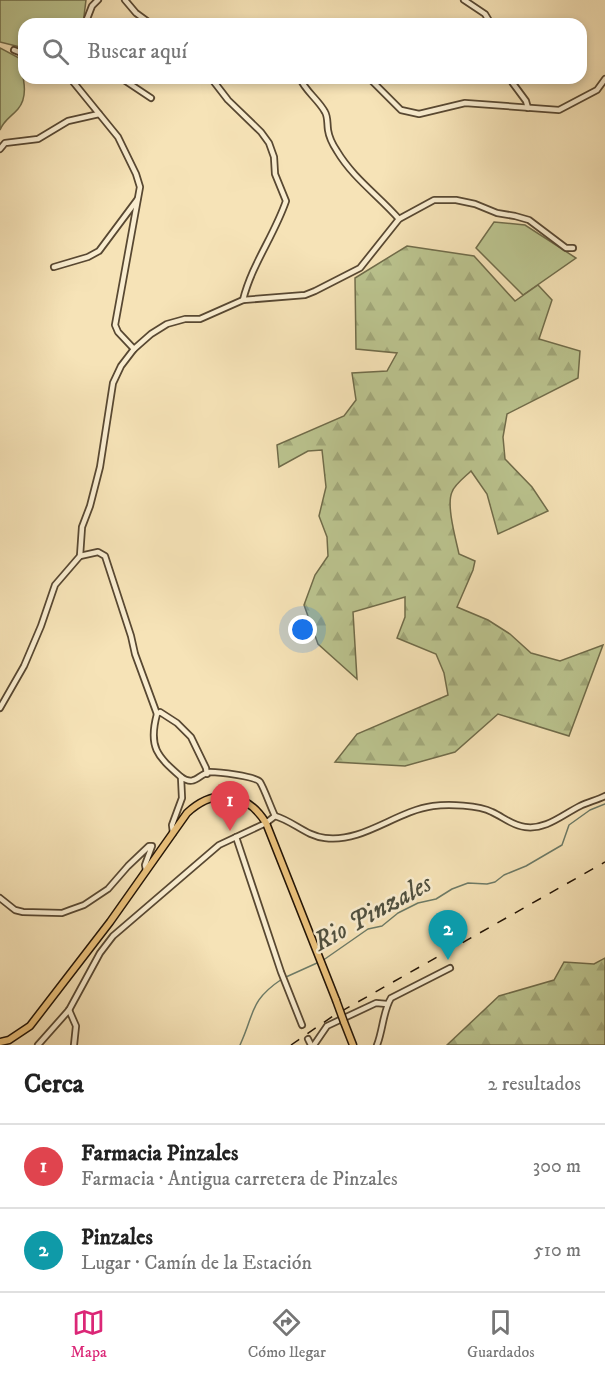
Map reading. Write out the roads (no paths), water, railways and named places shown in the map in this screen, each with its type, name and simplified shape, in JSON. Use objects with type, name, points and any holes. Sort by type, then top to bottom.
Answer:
[{"type":"main road","points":[[0,1042],[9,1040],[30,1026],[147,873],[173,833],[195,806],[210,798],[228,796],[245,801],[261,814],[266,823],[353,1045]]},
{"type":"street","points":[[87,18],[92,6],[98,0]]},
{"type":"street","points":[[125,0],[142,18]]},
{"type":"street","points":[[464,0],[487,18]]},
{"type":"street","points":[[14,50],[18,52]]},
{"type":"street","points":[[375,84],[394,105],[412,114],[465,103],[559,110],[597,90],[605,79]]},
{"type":"street","points":[[75,84],[118,137],[136,174],[140,188],[115,325],[118,332],[134,349]]},
{"type":"street","points":[[130,84],[151,98]]},
{"type":"street","points":[[216,84],[269,143],[274,157],[275,174],[286,201],[279,222],[248,279],[243,300]]},
{"type":"street","points":[[303,84],[324,111],[328,132],[344,163],[365,187],[388,206],[399,219]]},
{"type":"street","points":[[513,84],[529,108]]},
{"type":"street","points":[[0,149],[5,143],[38,139],[68,121],[99,114]]},
{"type":"street","points":[[54,267],[88,257],[99,251],[139,198]]},
{"type":"street","points":[[80,556],[82,527],[100,467],[113,383],[121,366],[134,349],[167,324],[185,319],[200,319],[243,300],[305,295],[333,282],[360,268],[399,219],[434,200],[456,200],[475,204],[497,213],[529,220],[566,248],[573,248]]},
{"type":"street","points":[[0,708],[24,666],[55,585],[80,556],[98,552],[105,556],[135,654],[157,714],[152,736],[154,746],[169,767],[187,781],[196,781],[211,772],[252,777],[260,783],[275,816]]},
{"type":"street","points":[[157,714],[160,712],[177,723],[191,737],[207,774]]},
{"type":"street","points":[[173,833],[172,825],[182,798],[181,777]]},
{"type":"street","points":[[275,816],[286,819],[312,835],[323,838],[348,837],[397,816],[442,805],[482,808],[516,825],[529,828],[551,823],[582,805],[605,796]]},
{"type":"street","points":[[38,1045],[69,1010],[105,945],[219,844],[266,823],[275,816]]},
{"type":"street","points":[[236,837],[281,972],[302,1025]]},
{"type":"street","points":[[0,898],[15,910],[23,912],[62,913],[84,905],[108,889],[128,866],[149,846],[152,846],[145,865],[147,873]]},
{"type":"street","points":[[377,1045],[387,1004],[391,998],[450,968]]},
{"type":"street","points":[[308,1039],[312,1045],[327,1026],[376,1003],[387,1004]]},
{"type":"street","points":[[69,1010],[76,1026],[74,1045]]},
{"type":"waterway","name":"Rio Pinzales","points":[[322,961],[368,929],[382,926],[398,913],[418,903],[436,899],[468,883],[495,882],[504,875],[526,866],[562,845],[569,825],[590,810],[605,804]]},
{"type":"waterway","name":"Rio Pinzales","points":[[286,977],[317,963]]},
{"type":"waterway","name":"Rio Pinzales","points":[[240,1045],[258,1001],[282,979]]},
{"type":"railway","points":[[291,1045],[333,1016],[605,862]]},
{"type":"place","name":"Farmacia Pinzales","points":[[230,831]]},
{"type":"place","name":"Pinzales","points":[[448,960]]}]
